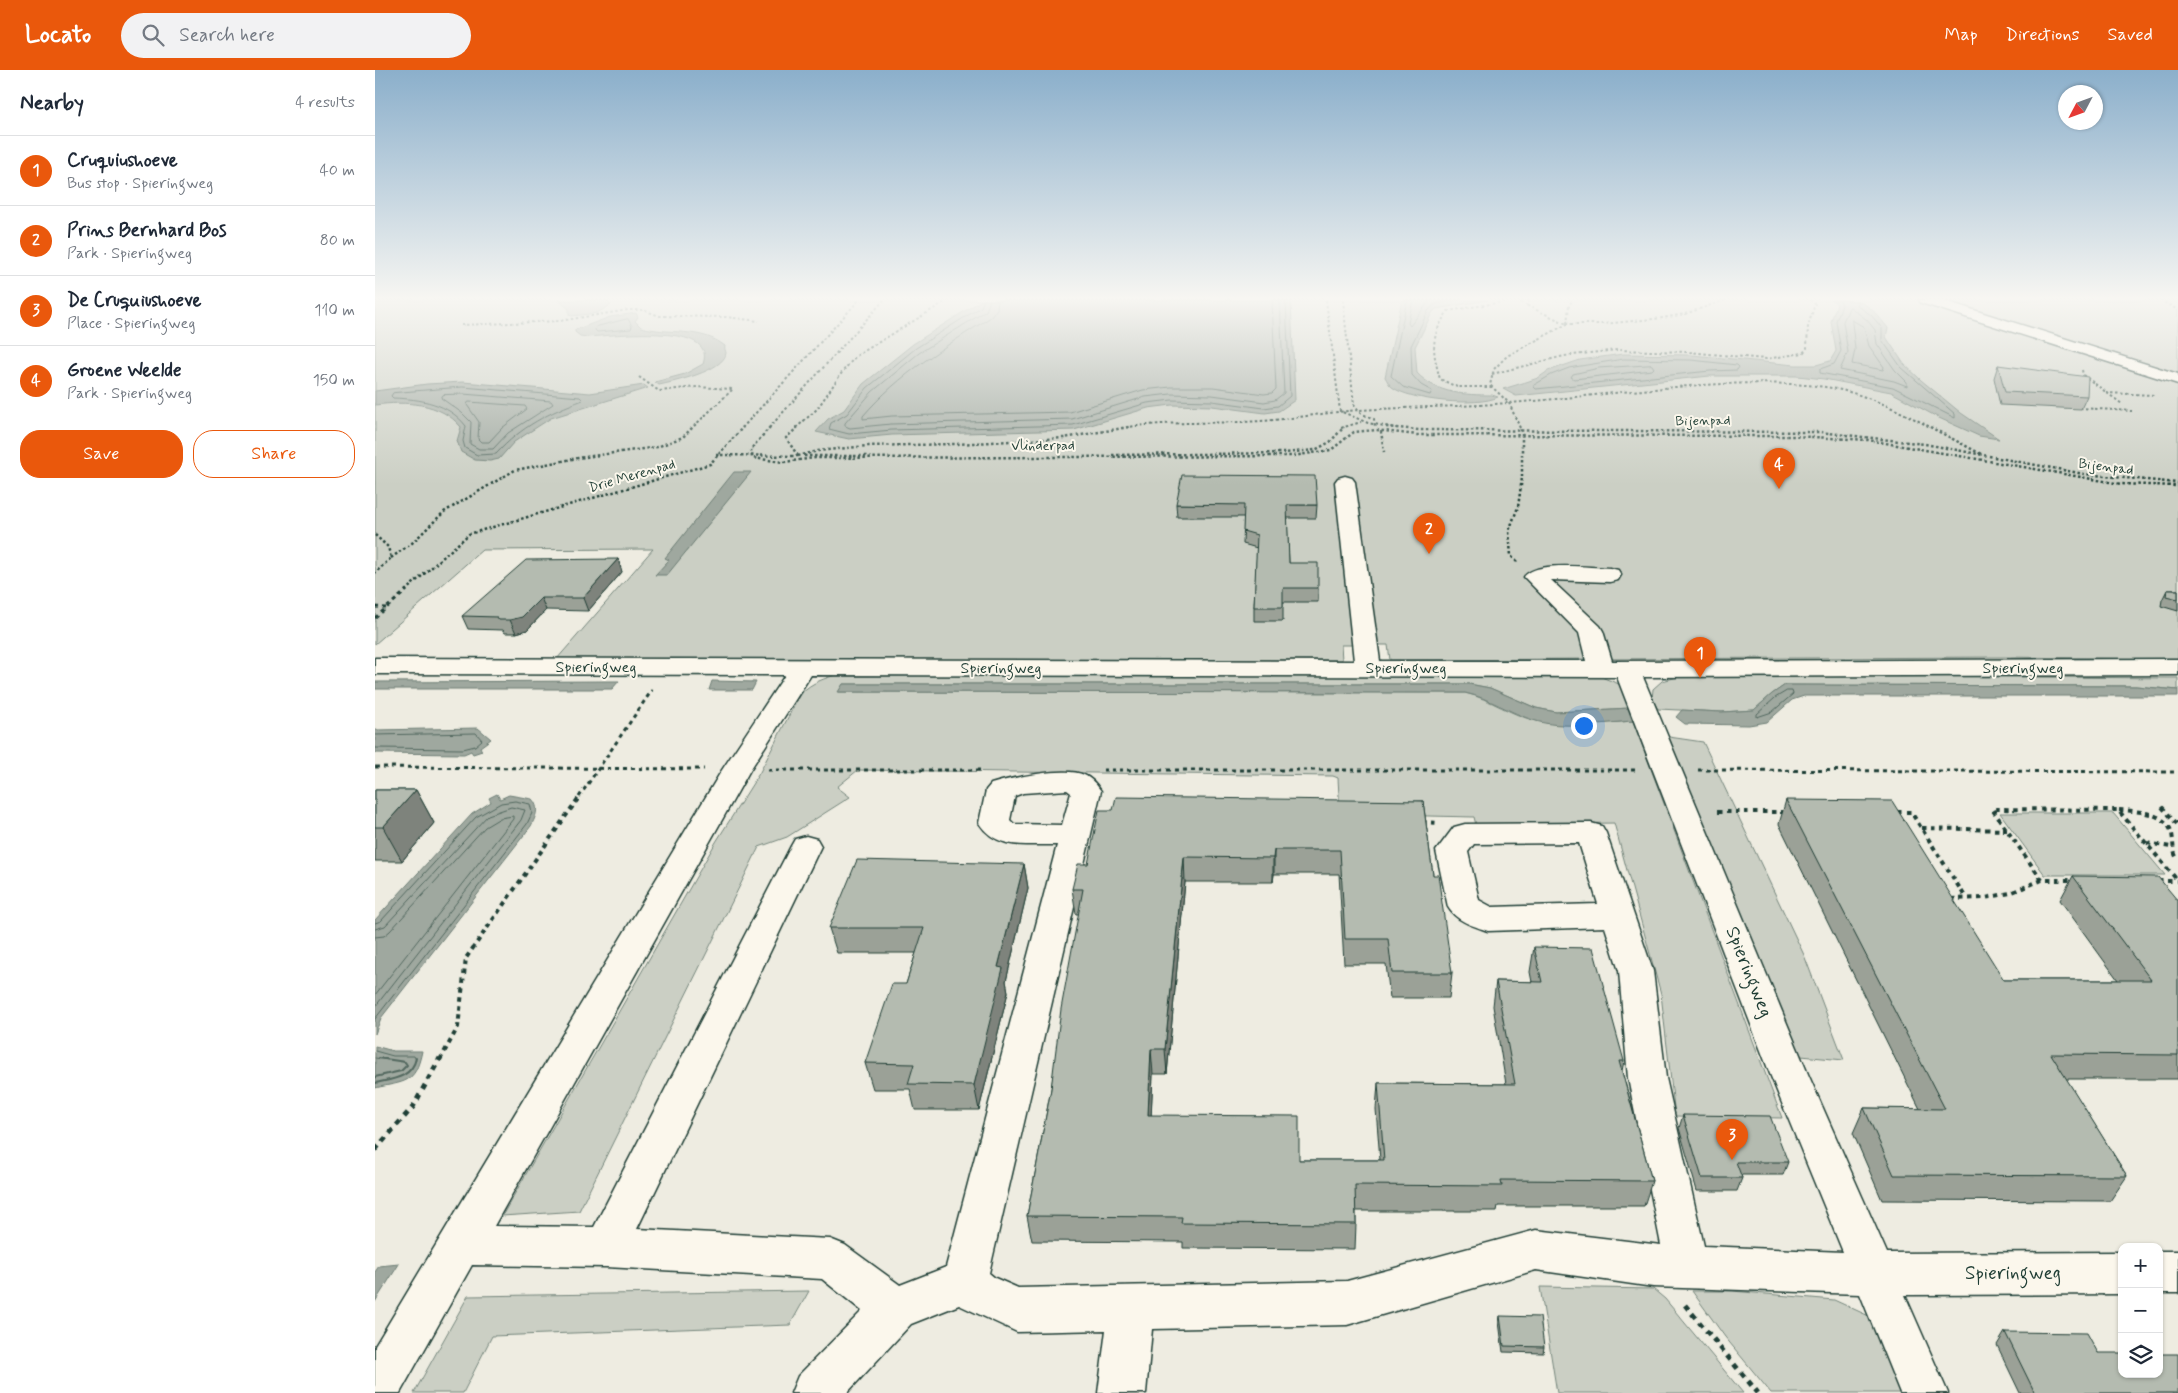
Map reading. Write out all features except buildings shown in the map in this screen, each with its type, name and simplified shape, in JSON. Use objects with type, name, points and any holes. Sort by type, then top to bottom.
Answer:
[{"type":"street","points":[[2120,362],[2178,380]]},
{"type":"street","points":[[1345,482],[1368,668]]},
{"type":"street","points":[[1535,577],[1548,574],[1610,575]]},
{"type":"street","points":[[1535,577],[1591,631],[1614,669]]},
{"type":"street","name":"Spieringweg","points":[[375,666],[1614,669],[2178,667]]},
{"type":"street","points":[[375,1391],[736,770],[802,668]]},
{"type":"street","name":"Spieringweg","points":[[1614,669],[1669,770],[1789,1074],[1924,1393]]},
{"type":"street","points":[[1617,915],[1489,919],[1465,907],[1452,852],[1465,834],[1591,833],[1636,971],[1670,1266]]},
{"type":"street","points":[[965,1281],[1075,835]]},
{"type":"street","points":[[606,1246],[806,846]]},
{"type":"street","points":[[460,1245],[606,1246],[830,1259],[895,1308]]},
{"type":"street","points":[[965,1281],[979,1293],[1017,1310],[1347,1303],[1536,1250],[1670,1266],[1875,1274]]},
{"type":"street","points":[[2163,1272],[2178,1272]]},
{"type":"street","name":"Spieringweg","points":[[1875,1274],[2118,1273]]},
{"type":"street","points":[[815,1393],[895,1308],[965,1281]]},
{"type":"street","points":[[1122,1393],[1131,1308]]},
{"type":"path","name":"Drie Merenpad","points":[[375,618],[469,534],[710,464],[716,455],[802,362]]},
{"type":"path","points":[[829,362],[751,449],[752,458],[764,462],[804,462],[815,458],[1293,456],[1331,450],[1354,432],[1376,430],[1417,434],[1522,433],[1794,436],[1868,440],[2121,484],[2178,485]]},
{"type":"path","points":[[851,362],[817,409],[786,438],[798,456],[866,446],[956,444],[1064,438],[1129,427],[1269,420],[1340,411],[1509,403],[1702,385],[1749,384],[1817,386],[1849,391],[1897,410],[1983,455]]},
{"type":"path","points":[[1334,362],[1340,411]]},
{"type":"path","points":[[1349,362],[1354,405],[1361,413],[1374,418],[1376,430]]},
{"type":"path","points":[[1435,362],[1440,379],[1457,387],[1493,389]]},
{"type":"path","points":[[1501,362],[1493,369],[1489,385],[1509,403],[1522,433],[1522,478],[1518,507],[1509,531],[1511,556],[1535,577]]},
{"type":"path","points":[[1492,374],[1542,362]]},
{"type":"path","points":[[375,573],[391,558],[412,543],[444,512],[497,479],[515,470],[578,458],[657,447],[672,442],[683,436],[733,391],[733,389],[697,386],[659,391],[639,377]]},
{"type":"path","points":[[2105,392],[2157,395]]},
{"type":"path","points":[[2075,408],[2132,411]]},
{"type":"path","name":"Bijenpad","points":[[1340,411],[1361,422],[1375,426],[1411,430],[1522,433],[1820,432],[1893,439],[2084,474],[2178,485]]},
{"type":"path","name":"Vlinderpad","points":[[716,455],[1284,453],[1315,450],[1330,442],[1341,428],[1361,422]]},
{"type":"path","points":[[1381,431],[1384,452]]},
{"type":"path","points":[[375,535],[388,546],[391,558]]},
{"type":"path","points":[[375,607],[386,608]]},
{"type":"path","points":[[375,1150],[413,1107],[458,1027],[466,958],[600,768],[667,668]]},
{"type":"path","points":[[375,767],[994,770]]},
{"type":"path","points":[[1093,770],[2178,772]]},
{"type":"path","points":[[2162,807],[2178,825]]},
{"type":"path","points":[[2043,880],[1992,809],[2118,810],[2140,812],[2169,825],[2178,825]]},
{"type":"path","points":[[2118,810],[2178,881]]},
{"type":"path","points":[[1685,812],[1793,812]]},
{"type":"path","points":[[1892,812],[1911,812],[1966,898]]},
{"type":"path","points":[[1418,822],[1458,823],[1465,834]]},
{"type":"path","points":[[2169,825],[2173,832],[2171,847],[2178,860]]},
{"type":"path","points":[[1922,828],[2007,830]]},
{"type":"path","points":[[2146,842],[2171,847]]},
{"type":"path","points":[[1947,899],[1985,898],[2010,893],[2043,880],[2081,880]]},
{"type":"path","points":[[2149,881],[2178,881]]},
{"type":"path","points":[[1670,1266],[1758,1393]]},
{"type":"shaded area","points":[[375,362],[2178,362],[2178,659],[2000,657],[1390,660],[1388,645],[1341,645],[1342,660],[556,660],[653,549],[482,550],[375,644]]},
{"type":"shaded area","points":[[840,674],[1596,675],[1619,684],[1630,708],[1556,712],[1536,708],[1490,688],[1469,684],[843,684],[839,692],[1465,693],[1484,699],[1528,719],[1549,723],[1585,724],[1633,721],[1782,1118],[1675,1116],[1661,994],[1614,823],[1476,825],[1474,817],[1340,814],[1338,778],[1333,776],[858,770],[837,787],[850,797],[787,837],[759,847],[579,1211],[502,1216],[716,842],[760,772],[800,694],[809,686],[819,681]]},
{"type":"shaded area","points":[[1753,675],[2178,678],[2178,690],[2136,686],[1785,685],[1754,710],[1722,712],[1658,709],[1652,699],[1653,689],[1662,681],[1678,677]]},
{"type":"shaded area","points":[[1669,737],[1703,742],[1804,955],[1844,1060],[1801,1056],[1687,789]]},
{"type":"shaded area","points":[[2000,813],[2113,813],[2165,875],[2045,875]]},
{"type":"shaded area","points":[[1540,1287],[1653,1289],[1665,1299],[1743,1393],[1557,1393]]},
{"type":"shaded area","points":[[809,1291],[790,1325],[492,1336],[463,1393],[414,1393],[468,1296]]},
{"type":"shaded area","points":[[1692,1291],[1732,1291],[1834,1300],[1882,1322],[1911,1393],[1771,1393],[1725,1337]]},
{"type":"water","points":[[703,362],[720,362],[697,375],[659,385],[655,382],[685,374],[703,364]]},
{"type":"water","points":[[891,362],[1293,362],[1295,400],[1279,411],[1265,413],[1212,406],[1172,405],[1148,408],[1074,430],[892,435],[849,439],[816,432],[828,419],[844,410],[863,384]]},
{"type":"water","points":[[1388,362],[1416,362],[1417,373],[1425,380],[1442,389],[1462,394],[1498,397],[1476,402],[1428,399],[1401,392],[1391,386],[1385,377]]},
{"type":"water","points":[[1575,362],[1761,362],[1816,365],[1827,362],[1902,362],[1921,380],[1961,413],[1999,439],[1979,436],[1939,418],[1891,392],[1798,376],[1710,376],[1516,396],[1503,389],[1538,378],[1548,371]]},
{"type":"water","points":[[463,382],[590,393],[644,385],[648,388],[551,418],[514,442],[499,459],[490,461],[475,460],[461,452],[457,441],[461,427],[443,412],[422,405],[399,403],[375,405],[375,391],[427,384]]},
{"type":"water","points":[[734,472],[751,472],[667,575],[655,575],[669,560],[665,558]]},
{"type":"water","points":[[619,681],[612,689],[375,689],[375,682]]},
{"type":"water","points":[[712,681],[756,682],[752,690],[709,690]]},
{"type":"water","points":[[843,684],[1469,684],[1490,688],[1536,708],[1556,712],[1630,708],[1633,721],[1583,725],[1544,723],[1525,717],[1483,698],[1465,693],[838,692]]},
{"type":"water","points":[[1785,685],[2136,686],[2178,690],[2178,696],[1804,696],[1792,700],[1767,722],[1749,725],[1685,724],[1676,717],[1682,710],[1722,712],[1754,710]]},
{"type":"water","points":[[478,728],[491,739],[480,747],[482,751],[473,754],[471,751],[464,754],[375,753],[375,730]]},
{"type":"water","points":[[497,794],[500,799],[509,795],[532,799],[537,809],[531,826],[381,1018],[375,1034],[375,920],[472,814],[491,802],[489,798]]},
{"type":"water","points":[[375,1046],[393,1051],[422,1051],[412,1076],[401,1082],[375,1088]]},
{"type":"water","points":[[399,1264],[375,1302],[375,1272],[379,1266]]},
{"type":"place","name":"Groene Weelde","points":[[1779,489]]},
{"type":"place","name":"Prins Bernhard Bos","points":[[1429,554]]},
{"type":"place","name":"Cruquiushoeve","points":[[1700,678]]},
{"type":"place","name":"De Cruquiushoeve","points":[[1732,1160]]}]
